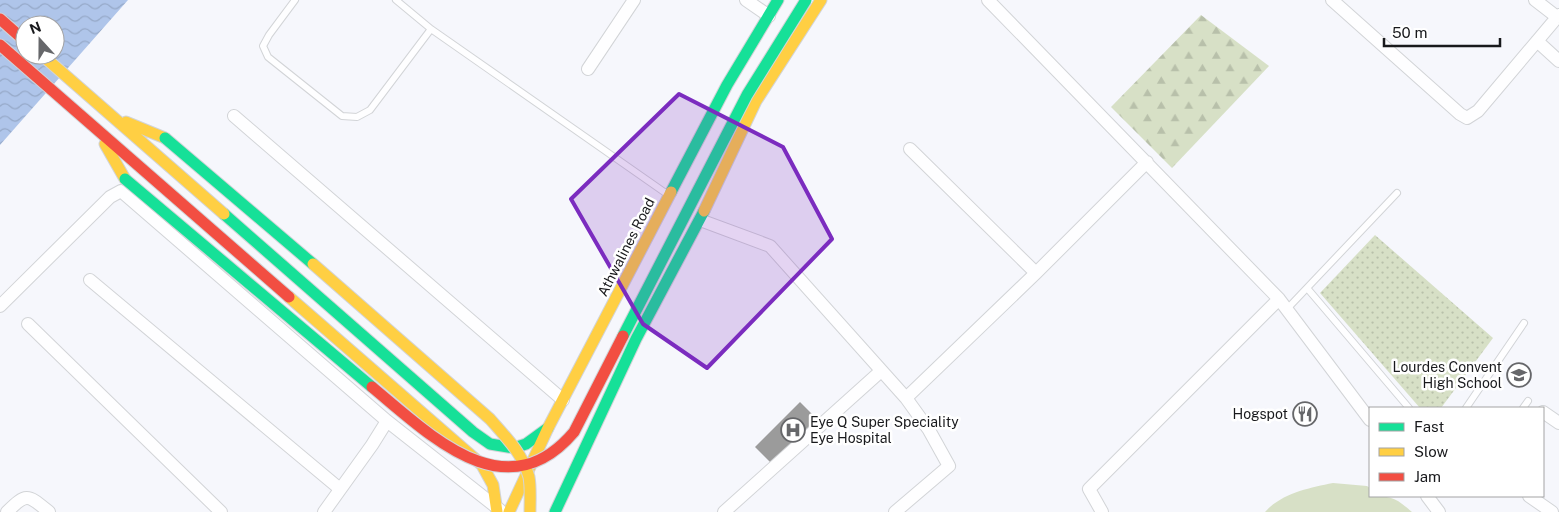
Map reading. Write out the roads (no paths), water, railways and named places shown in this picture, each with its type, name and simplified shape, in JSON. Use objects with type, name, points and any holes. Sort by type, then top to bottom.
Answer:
[{"type":"main road","name":"Athwalines Road","points":[[502,511],[563,400],[727,85],[778,0]]},
{"type":"main road","points":[[96,129],[125,178],[418,425],[449,449],[472,462],[505,470],[532,467],[553,457],[565,446],[574,432],[747,94],[806,0]]},
{"type":"main road","points":[[556,512],[636,339],[700,220],[756,101],[821,0]]},
{"type":"main road","points":[[0,19],[15,32]]},
{"type":"main road","points":[[0,45],[482,465],[493,485],[502,511]]},
{"type":"main road","points":[[53,65],[473,432],[490,444],[514,448],[526,444],[548,428]]},
{"type":"main road","points":[[112,116],[165,138],[369,312],[490,419],[512,444],[524,465],[529,478],[530,512]]},
{"type":"main road","points":[[629,273],[662,290]]},
{"type":"street","points":[[588,69],[634,0]]},
{"type":"street","points":[[746,0],[769,16]]},
{"type":"street","points":[[988,0],[1283,304],[1369,419]]},
{"type":"street","points":[[1332,0],[1460,114],[1467,118],[1478,111],[1558,16],[1535,0]]},
{"type":"street","points":[[1537,41],[1559,61]]},
{"type":"street","points":[[234,116],[563,400]]},
{"type":"street","points":[[910,148],[1036,273]]},
{"type":"street","points":[[906,398],[1036,273],[1146,162]]},
{"type":"street","points":[[0,306],[110,197],[121,192],[387,420],[502,511]]},
{"type":"street","points":[[700,220],[770,246],[906,398],[929,430],[949,466],[895,512]]},
{"type":"street","points":[[90,280],[340,489]]},
{"type":"street","points":[[1102,512],[1089,489],[1283,304]]},
{"type":"street","points":[[28,324],[221,512]]},
{"type":"street","points":[[724,512],[881,371]]},
{"type":"street","points":[[1544,414],[1559,423]]},
{"type":"street","points":[[324,512],[372,445],[387,420]]},
{"type":"street","points":[[7,512],[19,500],[26,497],[34,499],[49,512]]},
{"type":"street","points":[[1428,497],[1439,512]]},
{"type":"street","points":[[1530,497],[1552,512]]},
{"type":"lane","points":[[295,0],[263,46],[268,57],[342,116],[357,117],[370,110],[431,29]]},
{"type":"lane","points":[[396,0],[431,29],[669,196]]},
{"type":"lane","points":[[1283,304],[1307,288],[1397,193]]},
{"type":"lane","points":[[1307,288],[1408,407]]},
{"type":"lane","points":[[1467,407],[1524,323]]},
{"type":"water","points":[[0,0],[128,0],[0,145]]},
{"type":"place","name":"Lourdes Convent High School","points":[[1519,375]]},
{"type":"place","name":"Hogspot","points":[[1305,414]]},
{"type":"place","name":"Eye Q Super Speciality Eye Hospital","points":[[793,430]]}]
